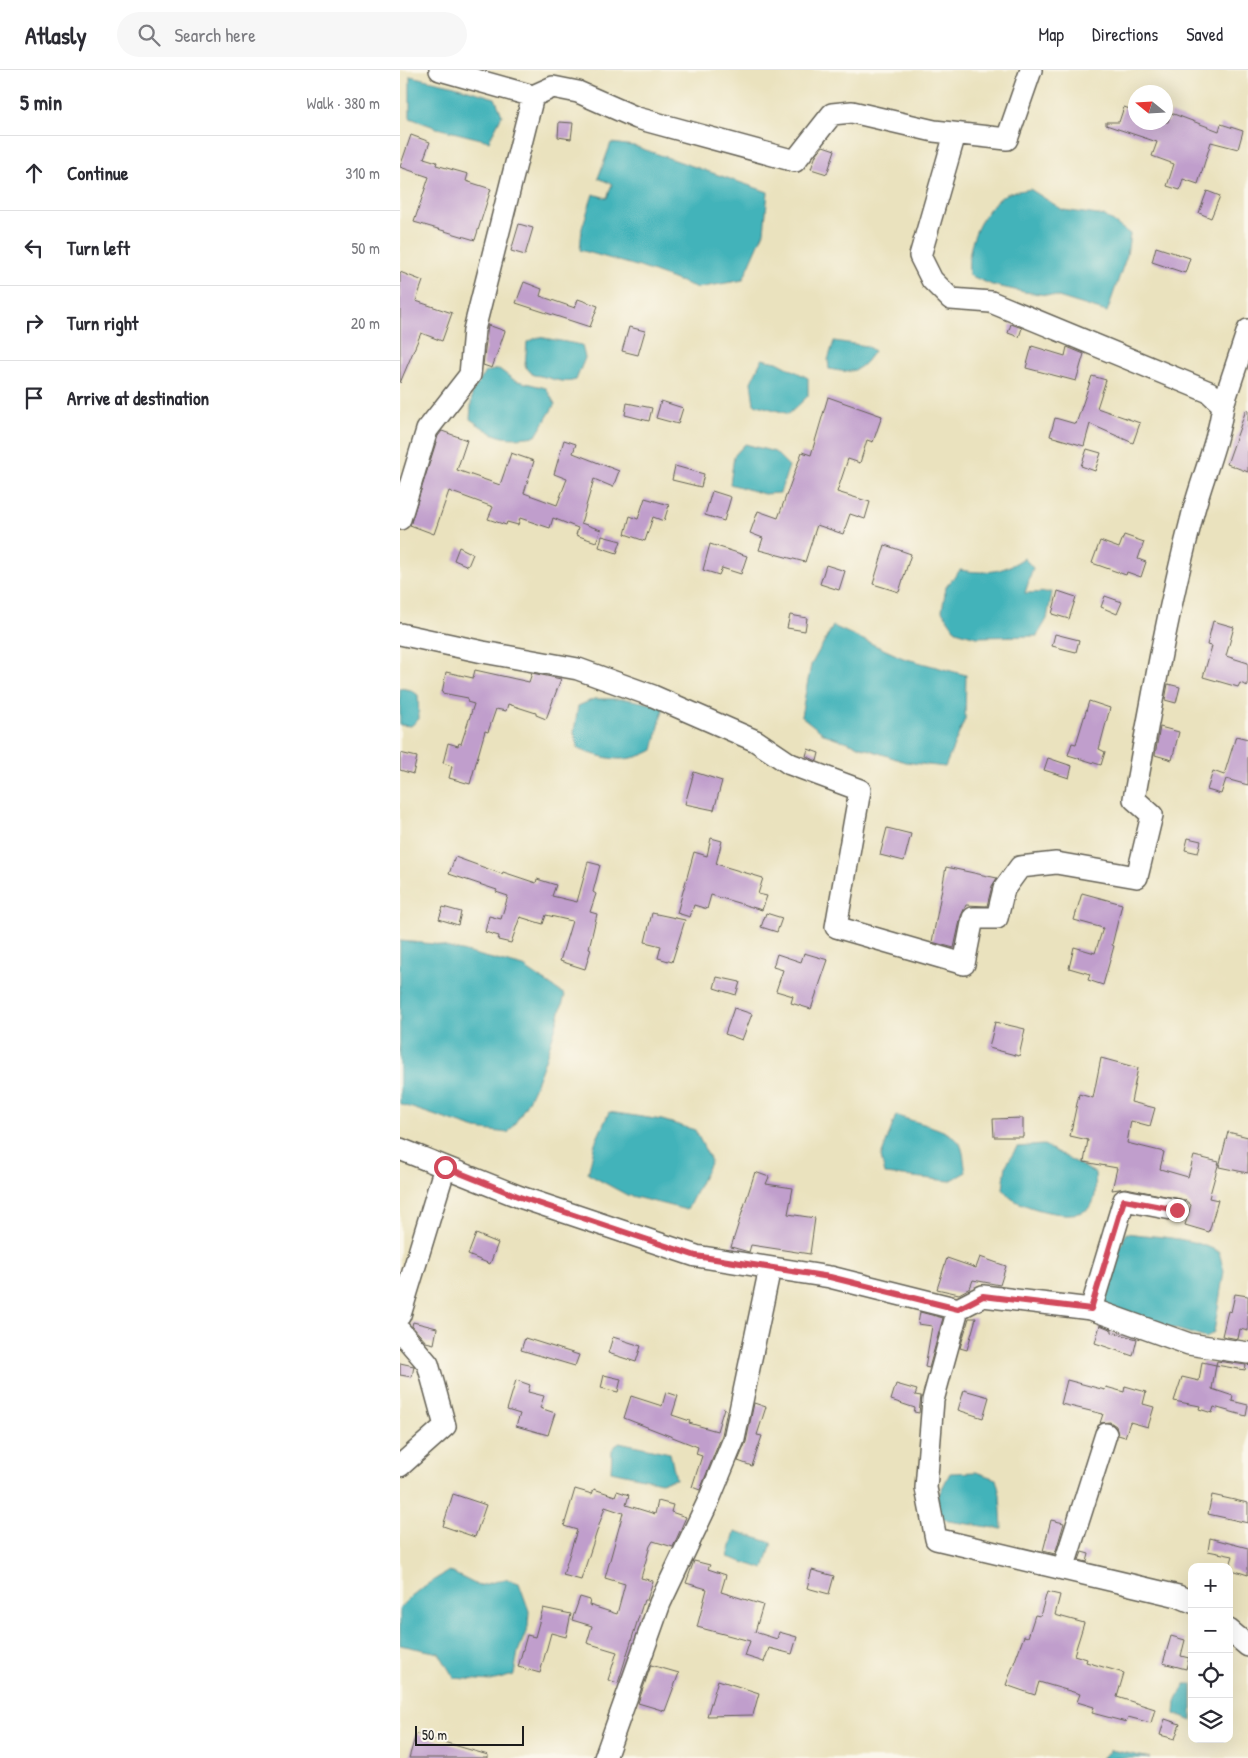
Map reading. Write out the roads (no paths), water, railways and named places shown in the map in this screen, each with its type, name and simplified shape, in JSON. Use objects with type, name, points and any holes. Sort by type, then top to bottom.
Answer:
[{"type":"street","points":[[440,70],[533,96],[553,86],[578,92],[637,118],[795,162],[832,114],[852,112],[934,131],[1007,139],[1031,70]]},
{"type":"street","points":[[400,519],[427,430],[470,374],[474,330],[533,96]]},
{"type":"street","points":[[955,134],[920,256],[932,280],[951,299],[991,302],[1209,392],[1223,405]]},
{"type":"street","points":[[400,634],[483,652],[578,669],[653,696],[748,737],[790,764],[860,790],[836,927],[964,964],[973,918],[997,918],[1004,889],[1020,867],[1056,863],[1137,876],[1152,816],[1134,800],[1159,663],[1191,520],[1221,422],[1223,405],[1248,330]]},
{"type":"street","points":[[400,1149],[520,1197],[696,1256],[830,1277],[958,1309],[983,1296],[1091,1309],[1189,1344],[1248,1353]]},
{"type":"street","points":[[400,1315],[445,1167]]},
{"type":"street","points":[[1091,1309],[1124,1200],[1177,1210]]},
{"type":"street","points":[[605,1758],[660,1603],[708,1502],[734,1438],[770,1268]]},
{"type":"street","points":[[958,1309],[933,1400],[926,1488],[936,1540],[1178,1596],[1188,1600]]},
{"type":"street","points":[[400,1331],[428,1364],[445,1426],[400,1466]]},
{"type":"street","points":[[1063,1569],[1106,1434]]},
{"type":"street","points":[[1233,1633],[1248,1646]]},
{"type":"water","points":[[410,76],[451,85],[495,98],[502,115],[489,141],[437,128],[410,118]]},
{"type":"water","points":[[611,143],[634,146],[768,192],[764,232],[743,280],[698,288],[640,267],[580,250],[582,228],[593,194],[607,198],[612,184],[598,178]]},
{"type":"water","points":[[1030,189],[1063,210],[1105,216],[1130,234],[1127,255],[1107,312],[1055,296],[992,285],[969,275],[972,242],[981,221],[988,211],[1006,194]]},
{"type":"water","points":[[539,337],[582,345],[585,358],[576,380],[560,381],[533,375],[525,366],[527,342]]},
{"type":"water","points":[[834,341],[867,346],[874,351],[855,370],[829,369],[828,360]]},
{"type":"water","points":[[762,359],[777,362],[808,378],[808,396],[789,414],[754,404],[751,382]]},
{"type":"water","points":[[499,369],[514,380],[546,388],[555,404],[536,436],[508,438],[488,431],[470,419],[472,393],[485,372]]},
{"type":"water","points":[[745,444],[775,452],[789,466],[780,493],[764,494],[730,484],[734,456]]},
{"type":"water","points":[[1024,558],[1033,568],[1025,593],[1052,592],[1047,619],[1037,636],[976,637],[956,631],[942,611],[946,587],[960,570],[993,571],[1008,567]]},
{"type":"water","points":[[833,626],[903,658],[966,675],[965,719],[945,767],[905,762],[824,734],[801,716],[811,665]]},
{"type":"water","points":[[400,688],[411,690],[418,695],[419,719],[411,726],[400,725]]},
{"type":"water","points":[[594,699],[626,699],[664,706],[653,750],[634,758],[616,759],[606,758],[578,749],[574,732],[578,706]]},
{"type":"water","points":[[400,941],[434,944],[524,967],[565,995],[536,1085],[528,1102],[508,1133],[476,1129],[400,1104]]},
{"type":"water","points":[[609,1112],[662,1120],[695,1130],[711,1161],[687,1210],[627,1195],[588,1174],[595,1143]]},
{"type":"water","points":[[896,1115],[941,1130],[955,1138],[961,1147],[966,1172],[950,1181],[885,1174],[881,1157]]},
{"type":"water","points":[[1044,1145],[1095,1173],[1095,1196],[1089,1208],[1073,1214],[1051,1213],[1021,1204],[1011,1198],[1003,1189],[1006,1165],[1017,1147]]},
{"type":"water","points":[[1126,1233],[1186,1240],[1219,1252],[1224,1271],[1214,1332],[1206,1338],[1104,1308],[1102,1296]]},
{"type":"water","points":[[619,1442],[670,1453],[676,1479],[661,1482],[611,1471],[612,1450]]},
{"type":"water","points":[[976,1472],[996,1479],[1000,1494],[1002,1529],[948,1521],[937,1514],[938,1496],[950,1473]]},
{"type":"water","points":[[735,1531],[772,1543],[764,1569],[728,1557]]},
{"type":"water","points":[[449,1571],[479,1586],[505,1579],[519,1583],[529,1611],[528,1627],[518,1652],[514,1675],[491,1681],[454,1678],[439,1653],[400,1645],[400,1610],[403,1605],[422,1588]]},
{"type":"water","points":[[1185,1684],[1188,1684],[1188,1719],[1175,1714],[1176,1702]]},
{"type":"water","points":[[1111,1750],[1150,1758],[1101,1758]]}]
